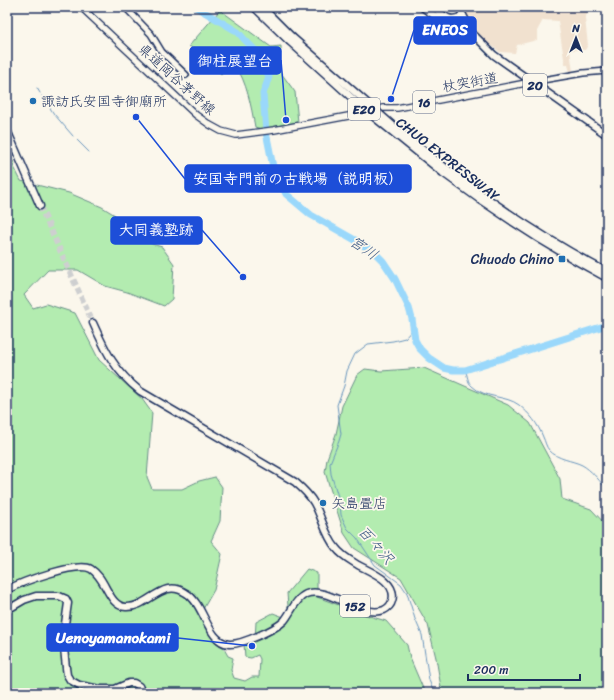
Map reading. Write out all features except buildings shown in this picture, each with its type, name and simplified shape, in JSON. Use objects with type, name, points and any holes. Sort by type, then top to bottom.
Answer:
[{"type":"highway","name":"CHUO EXPRESSWAY","points":[[254,7],[480,201],[528,233],[607,278]]},
{"type":"highway","name":"CHUO EXPRESSWAY","points":[[262,7],[291,39]]},
{"type":"highway","points":[[422,7],[447,22],[454,25],[464,24],[469,28]]},
{"type":"highway","points":[[434,7],[446,17],[451,19],[456,20],[463,16]]},
{"type":"highway","name":"20","points":[[459,7],[469,28],[477,39],[494,55],[607,135]]},
{"type":"highway","points":[[7,130],[40,206]]},
{"type":"highway","name":"CHUO EXPRESSWAY","points":[[445,171],[542,236],[607,272]]},
{"type":"highway","name":"152","points":[[7,590],[18,584],[42,576],[83,567],[91,569],[104,582],[113,601],[118,605],[126,607],[143,603],[164,589],[174,588],[182,590],[196,601],[216,637],[223,643],[229,644],[247,640],[279,625],[288,616],[299,599],[305,594],[323,594],[369,610],[382,611],[387,609],[391,603],[393,591],[389,585],[382,579],[350,561],[336,548],[328,537],[316,508],[306,492],[295,482],[140,391],[128,381],[115,366],[93,323]]},
{"type":"highway","points":[[7,610],[30,597],[52,595],[63,597],[68,603],[63,638],[66,668],[70,680],[79,685],[109,690],[129,683],[134,683],[139,686],[142,693]]},
{"type":"main road","name":"県道岡谷茅野線","points":[[81,7],[196,114],[210,125],[221,131],[233,134],[245,134],[318,122]]},
{"type":"main road","name":"杖突街道","points":[[318,122],[383,108],[397,108],[531,82]]},
{"type":"street","points":[[125,7],[151,34],[162,52],[186,75]]},
{"type":"street","points":[[531,82],[583,73],[607,71]]},
{"type":"shaded area","points":[[464,7],[590,7],[585,19],[588,45],[585,50],[570,50],[573,72],[570,72],[568,65],[565,65],[558,21],[543,20],[537,31],[537,40],[517,45],[515,53],[500,52],[484,40],[473,27]]},
{"type":"green space","points":[[220,10],[271,47],[281,46],[276,66],[295,92],[298,122],[261,129],[255,127],[246,87],[235,65],[221,74],[201,54],[189,46]]},
{"type":"green space","points":[[7,153],[15,164],[13,165],[21,181],[69,193],[102,207],[115,215],[119,222],[131,231],[152,244],[162,247],[174,264],[172,299],[164,306],[127,292],[105,286],[78,270],[48,270],[24,295],[33,308],[46,304],[75,313],[99,360],[142,399],[152,413],[147,477],[152,489],[182,489],[199,481],[215,477],[222,487],[220,521],[211,541],[222,554],[214,590],[199,616],[207,626],[216,643],[223,647],[228,656],[233,658],[231,670],[234,678],[245,681],[252,677],[259,677],[260,659],[258,655],[251,658],[245,657],[244,644],[255,640],[256,622],[273,613],[289,619],[287,593],[307,569],[317,573],[317,597],[386,621],[407,645],[410,658],[425,693],[7,693]]},
{"type":"green space","points":[[424,368],[508,405],[530,423],[560,479],[562,499],[591,509],[607,526],[607,693],[442,693],[428,625],[401,578],[354,548],[344,533],[325,472],[327,459],[336,434],[342,406],[357,375],[365,369],[381,371]]},
{"type":"waterway","name":"宮川","points":[[196,7],[238,32],[259,54],[269,77],[263,94],[266,132],[273,167],[286,194],[311,215],[355,240],[375,253],[383,261],[395,279],[409,308],[415,340],[420,349],[429,358],[444,368],[465,370],[607,325]]},
{"type":"waterway","points":[[37,88],[40,93]]},
{"type":"waterway","points":[[42,96],[54,114],[73,136]]},
{"type":"waterway","points":[[77,140],[89,152]]},
{"type":"waterway","name":"百々沢","points":[[414,328],[405,338],[368,344],[355,354],[347,371],[344,386],[337,405],[341,434],[330,463],[331,474],[340,503],[341,515],[347,528],[357,538],[375,565],[401,584],[407,593],[415,619],[422,635],[429,680],[434,693]]},
{"type":"waterway","points":[[465,370],[469,383],[477,390],[514,402],[523,408],[541,432],[549,450],[561,458],[582,465],[604,486],[607,487]]},
{"type":"tunnel","points":[[40,206],[93,323]]},
{"type":"place","name":"ENEOS","points":[[391,99]]},
{"type":"place","name":"諏訪氏安国寺御廟所","points":[[33,101]]},
{"type":"place","name":"安国寺門前の古戦場（説明板）","points":[[136,117]]},
{"type":"place","name":"御柱展望台","points":[[286,120]]},
{"type":"place","name":"Chuodo Chino","points":[[562,259]]},
{"type":"place","name":"大同義塾跡","points":[[243,277]]},
{"type":"place","name":"矢島畳店","points":[[323,503]]},
{"type":"place","name":"Uenoyamanokami","points":[[252,646]]}]
